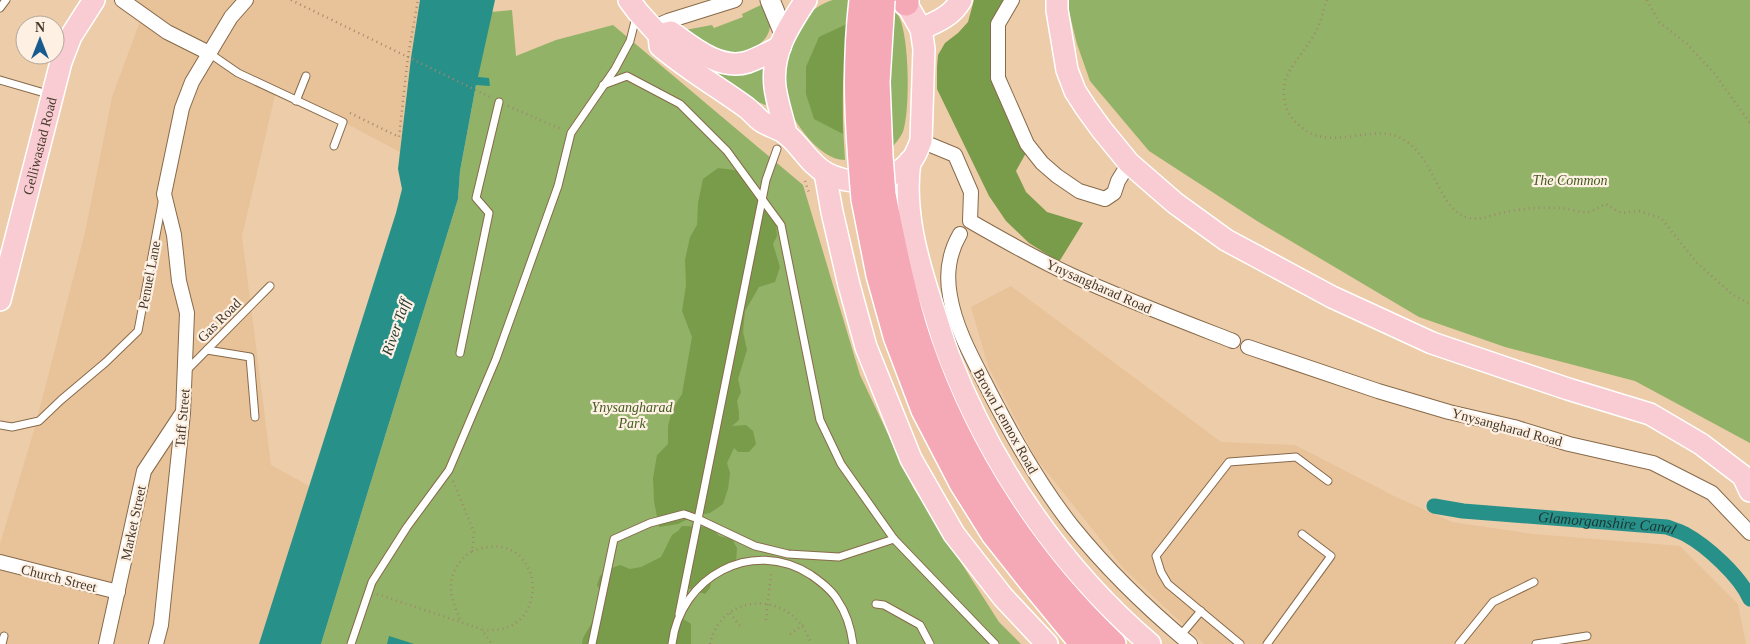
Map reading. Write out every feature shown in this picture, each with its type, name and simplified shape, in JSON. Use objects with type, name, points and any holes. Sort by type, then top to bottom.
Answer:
[{"type":"highway","points":[[862,0],[856,97],[874,197],[879,275],[896,336],[924,410],[962,483],[994,534],[1083,644]]},
{"type":"highway","points":[[899,1],[876,82],[880,156],[874,197],[895,254],[919,343],[936,389],[958,436],[992,496],[1032,555],[1087,620],[1113,644]]},
{"type":"main road","name":"Gelliwastad Road","points":[[0,300],[61,62],[70,36],[94,0]]},
{"type":"main road","points":[[781,141],[775,88],[776,64],[782,40],[806,0]]},
{"type":"main road","points":[[921,29],[950,14],[961,0]]},
{"type":"main road","points":[[1057,0],[1067,70],[1075,91],[1102,130],[1129,163],[1175,202],[1226,240],[1332,298],[1432,344],[1650,414],[1701,444],[1743,476],[1750,491]]},
{"type":"main road","points":[[634,6],[656,31],[660,46],[684,66],[748,109],[781,141],[825,173],[849,181],[888,177],[899,171],[916,153],[921,141],[924,49],[921,29],[899,1]]},
{"type":"main road","points":[[656,31],[671,32],[709,57],[732,64],[746,62],[782,40]]},
{"type":"main road","points":[[910,161],[907,180],[908,199],[915,247],[949,358],[968,402],[988,441],[1014,484],[1031,512],[1053,542],[1094,590],[1150,644]]},
{"type":"main road","points":[[825,173],[834,221],[866,347],[911,459],[954,534],[1003,598],[1047,644]]},
{"type":"street","points":[[122,0],[167,32],[209,53],[231,17],[246,0]]},
{"type":"street","points":[[656,31],[668,21],[735,0]]},
{"type":"street","points":[[770,0],[782,40]]},
{"type":"street","points":[[1012,0],[998,24],[998,78],[1027,144],[1042,163],[1057,176],[1079,191],[1105,199],[1114,193],[1118,181],[1129,163]]},
{"type":"street","name":"Penuel Lane","points":[[164,194],[182,108],[192,82],[209,53]]},
{"type":"street","points":[[921,141],[955,155],[971,192],[970,221]]},
{"type":"street","name":"Taff Street","points":[[156,644],[160,625],[183,413],[187,313],[179,281],[174,236],[164,194]]},
{"type":"street","name":"Ynysangharad Road","points":[[970,221],[1017,248],[1070,274],[1145,307],[1233,341]]},
{"type":"street","name":"Brown Lennox Road","points":[[960,234],[953,245],[950,259],[950,296],[955,318],[964,342],[1023,456],[1053,501],[1074,528],[1131,591],[1185,640]]},
{"type":"street","name":"Ynysangharad Road","points":[[1248,347],[1386,394],[1449,412],[1514,427],[1569,444],[1653,463],[1712,493],[1750,533]]},
{"type":"street","name":"Market Street","points":[[106,644],[144,471],[183,413]]},
{"type":"street","name":"Church Street","points":[[0,562],[118,592]]},
{"type":"lane","points":[[0,8],[6,0]]},
{"type":"lane","points":[[351,644],[372,582],[407,528],[447,472],[496,359],[558,186],[571,133],[615,69],[630,41],[634,6]]},
{"type":"lane","points":[[209,53],[238,72],[343,122],[334,146]]},
{"type":"lane","points":[[296,101],[306,76]]},
{"type":"lane","points":[[603,85],[627,76],[680,104],[726,150],[781,225],[820,420],[841,464],[894,539],[995,644]]},
{"type":"lane","points":[[0,80],[41,92],[52,98]]},
{"type":"lane","points":[[460,353],[489,214],[476,198],[499,102]]},
{"type":"lane","points":[[672,644],[766,180],[781,141]]},
{"type":"lane","name":"Penuel Lane","points":[[0,424],[12,428],[40,421],[60,400],[106,362],[138,331],[164,194]]},
{"type":"lane","points":[[960,234],[970,221]]},
{"type":"lane","name":"Gas Road","points":[[185,371],[270,286]]},
{"type":"lane","points":[[207,350],[250,357],[255,417]]},
{"type":"lane","points":[[1240,644],[1168,584],[1161,572],[1156,556],[1229,462],[1296,457],[1328,480]]},
{"type":"lane","points":[[592,644],[614,539],[650,523],[684,514],[755,546],[788,554],[839,557],[894,539]]},
{"type":"lane","points":[[1267,644],[1331,556],[1302,534]]},
{"type":"lane","points":[[679,614],[692,594],[709,577],[730,566],[754,560],[773,561],[801,569],[822,582],[838,600],[849,622],[853,644]]},
{"type":"lane","points":[[1459,644],[1493,602],[1534,582]]},
{"type":"lane","points":[[876,604],[884,605],[920,625],[930,644]]},
{"type":"lane","points":[[1185,640],[1201,612]]},
{"type":"lane","points":[[2,644],[4,636]]},
{"type":"lane","points":[[1536,644],[1587,636]]},
{"type":"path","points":[[291,0],[499,102],[571,133]]},
{"type":"path","points":[[347,112],[399,137],[418,0]]},
{"type":"path","points":[[1327,0],[1314,34],[1289,70],[1284,84],[1284,98],[1288,111],[1293,120],[1305,131],[1327,137],[1357,137],[1377,134],[1394,135],[1407,141],[1419,152],[1451,206],[1465,217],[1482,219],[1502,212],[1533,207],[1563,208],[1588,212],[1606,204],[1621,213],[1639,211],[1661,218],[1698,263],[1732,294],[1750,304]]},
{"type":"path","points":[[1647,0],[1659,22],[1687,44],[1714,73],[1750,123]]},
{"type":"path","points":[[447,472],[456,484],[474,532],[472,552]]},
{"type":"path","points":[[461,622],[450,592],[452,575],[462,559],[472,552],[485,547],[501,547],[518,554],[527,565],[532,579],[531,603],[525,615],[510,626],[483,631]]},
{"type":"path","points":[[766,620],[773,561]]},
{"type":"path","points":[[369,591],[481,629],[492,644]]},
{"type":"path","points":[[710,644],[718,625],[730,613],[740,607],[754,604],[768,604],[784,609],[798,618],[808,632],[811,644]]},
{"type":"path","points":[[730,613],[741,627]]},
{"type":"path","points":[[790,634],[803,625]]},
{"type":"shaded area","points":[[137,0],[420,0],[400,152],[277,87],[242,236],[271,465],[311,487],[259,644],[0,644],[0,544],[35,427],[85,232],[112,97],[145,8]]},
{"type":"shaded area","points":[[1011,286],[1221,442],[1295,445],[1396,497],[1452,522],[1533,534],[1680,546],[1738,604],[1746,644],[1204,644],[1124,569],[1035,457],[988,366],[971,307]]},
{"type":"green space","points":[[833,0],[849,0],[843,80],[845,160],[840,160],[825,153],[809,139],[793,116],[785,90],[786,69],[794,36],[804,19],[813,10]]},
{"type":"green space","points":[[974,0],[1007,0],[992,64],[995,90],[1027,151],[1016,171],[1026,192],[1047,212],[1083,223],[1059,262],[1029,243],[1006,221],[989,196],[937,89],[938,55],[945,43],[968,22]]},
{"type":"green space","name":"The Common","points":[[1066,0],[1750,0],[1750,443],[1635,381],[1505,347],[1419,317],[1257,221],[1149,151],[1090,81],[1077,44]]},
{"type":"green space","points":[[763,4],[770,20],[769,30],[761,43],[748,51],[732,54],[719,52],[685,30],[712,25],[714,28],[743,17],[742,14]]},
{"type":"green space","name":"Ynysangharad Park","points":[[512,10],[516,56],[556,40],[613,25],[803,185],[860,375],[914,489],[999,622],[1021,644],[321,644],[458,199],[460,171],[476,85],[490,85],[477,77],[491,12]]},
{"type":"green space","points":[[893,10],[900,18],[903,29],[907,57],[908,89],[903,131],[892,148],[890,79]]},
{"type":"green space","points":[[847,24],[843,79],[843,134],[814,119],[806,94],[806,67],[819,37]]},
{"type":"green space","points":[[666,39],[763,69],[766,105],[727,85]]},
{"type":"green space","points":[[718,168],[742,171],[775,210],[777,236],[773,244],[780,267],[775,282],[759,287],[745,311],[743,332],[747,350],[738,379],[741,392],[737,401],[739,420],[732,426],[746,425],[753,431],[756,444],[749,452],[738,452],[734,448],[727,463],[730,473],[728,489],[723,504],[710,513],[694,516],[678,524],[659,527],[654,501],[653,478],[657,455],[668,444],[668,426],[672,410],[682,394],[692,337],[682,311],[686,285],[685,260],[690,237],[697,225],[698,203],[703,179]]},
{"type":"green space","points":[[682,526],[711,527],[719,536],[732,539],[737,548],[736,561],[713,572],[710,588],[705,594],[685,588],[678,594],[676,614],[691,624],[691,644],[582,644],[583,638],[604,602],[602,593],[597,585],[600,576],[609,569],[620,565],[630,569],[641,567],[661,557],[672,535]]},
{"type":"water","name":"River Taff","points":[[420,0],[495,0],[478,77],[489,78],[490,86],[476,85],[460,171],[458,199],[321,644],[259,644],[402,189],[398,169]]},
{"type":"water","points":[[389,636],[414,644],[387,644]]},
{"type":"waterway","name":"Glamorganshire Canal","points":[[1434,506],[1463,511],[1667,527],[1694,539],[1713,554],[1731,571],[1750,599]]}]
